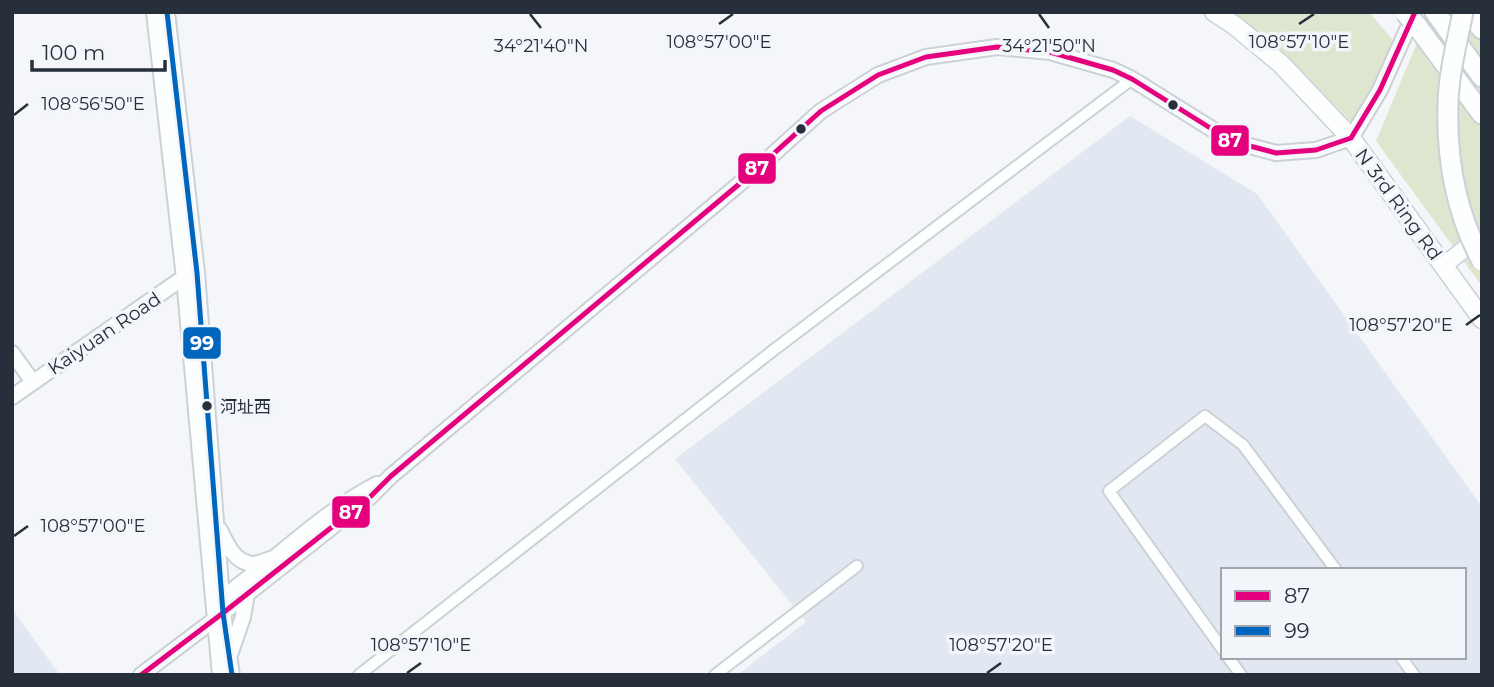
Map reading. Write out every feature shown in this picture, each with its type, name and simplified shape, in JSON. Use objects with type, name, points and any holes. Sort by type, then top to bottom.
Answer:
[{"type":"highway","name":"N 3rd Ring Rd","points":[[1214,12],[1281,64],[1351,138],[1482,319]]},
{"type":"highway","points":[[1466,12],[1482,29]]},
{"type":"highway","points":[[1466,12],[1452,61],[1448,102],[1448,148],[1459,204],[1482,261]]},
{"type":"highway","points":[[1411,16],[1482,114]]},
{"type":"highway","points":[[1438,17],[1482,77]]},
{"type":"main road","points":[[1443,265],[1482,235]]},
{"type":"street","points":[[154,12],[220,610],[232,675]]},
{"type":"street","points":[[167,12],[197,268],[217,524],[220,675]]},
{"type":"street","points":[[220,610],[247,594],[370,497],[391,476],[750,175],[821,111],[877,75],[926,57],[997,47],[1050,52],[1113,70],[1132,79],[1231,141],[1276,153],[1316,150],[1351,138],[1380,90],[1411,16]]},
{"type":"street","points":[[359,675],[775,349],[1132,79]]},
{"type":"street","name":"Kaiyuan Road","points":[[12,397],[197,268]]},
{"type":"street","points":[[12,353],[33,382]]},
{"type":"street","points":[[1221,647],[1109,491],[1205,416],[1243,445],[1335,568]]},
{"type":"street","points":[[141,675],[220,610],[275,558],[358,493],[391,476]]},
{"type":"street","points":[[217,524],[232,552],[240,559],[253,564],[275,558]]},
{"type":"street","points":[[715,675],[857,566]]},
{"type":"street","points":[[230,657],[243,617],[247,594]]},
{"type":"street","points":[[1229,659],[1241,675]]},
{"type":"street","points":[[1402,659],[1414,675]]},
{"type":"shaded area","points":[[1130,116],[1257,194],[1482,507],[1482,675],[737,675],[806,622],[675,459]]},
{"type":"shaded area","points":[[12,609],[60,675],[12,675]]},
{"type":"green space","points":[[1232,12],[1369,12],[1396,44],[1351,122],[1298,67]]},
{"type":"green space","points":[[1430,12],[1482,12],[1482,286],[1376,141]]},
{"type":"transit line","name":"99","points":[[167,12],[197,273],[223,613],[232,675]]},
{"type":"transit line","name":"87","points":[[141,675],[370,497],[391,476],[750,175],[821,111],[878,75],[926,57],[997,47],[1050,52],[1113,70],[1132,79],[1231,141],[1276,153],[1316,150],[1351,138],[1380,90],[1415,12]]},
{"type":"place","name":"河址西","points":[[207,406]]}]
